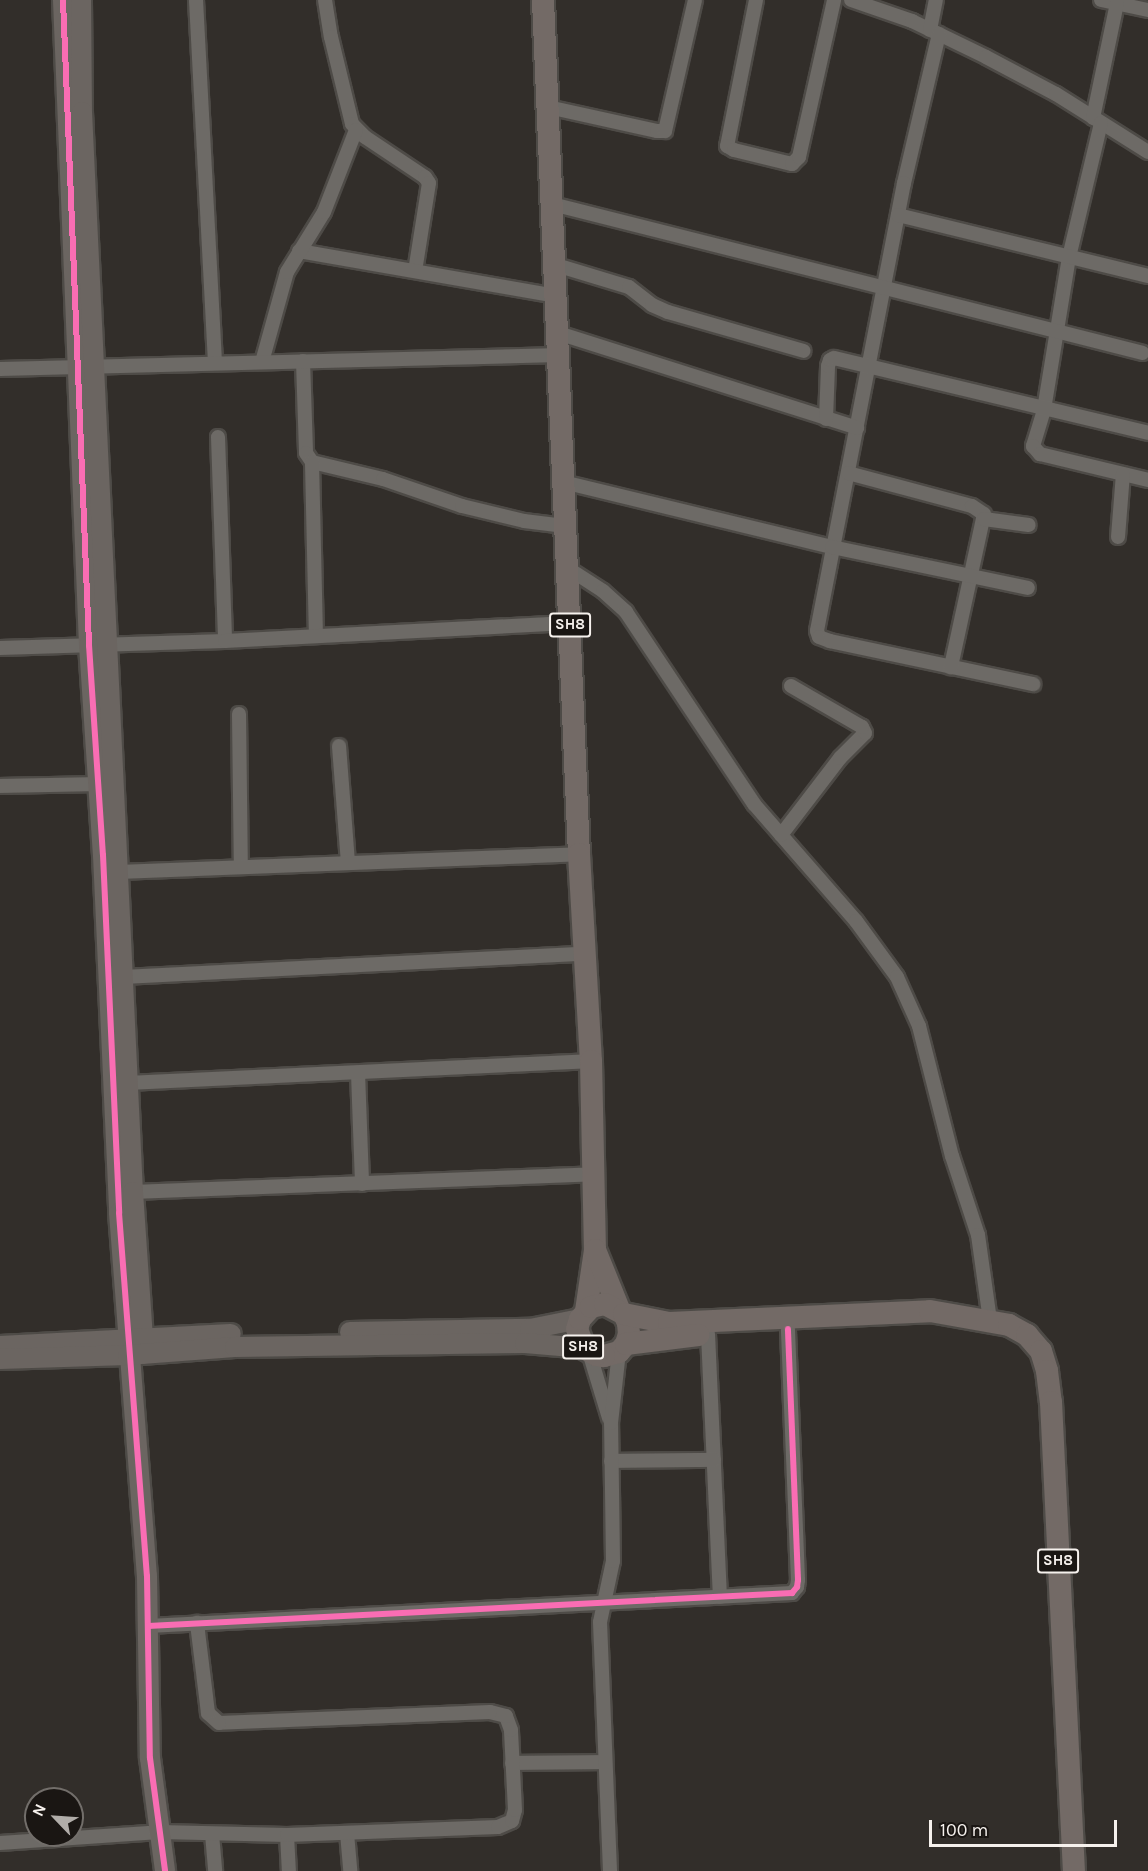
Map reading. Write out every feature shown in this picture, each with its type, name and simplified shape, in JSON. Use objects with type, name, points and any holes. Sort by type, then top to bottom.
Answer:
[{"type":"main road","name":"SH8","points":[[543,0],[556,265],[566,567],[591,1061],[594,1174],[595,1250],[583,1315],[577,1329],[586,1350],[604,1356],[622,1348],[708,1334],[933,1323],[953,1314]]},
{"type":"main road","name":"SH8","points":[[595,1250],[621,1312],[628,1323],[622,1348]]},
{"type":"main road","name":"SH8","points":[[583,1315],[598,1305],[669,1323],[930,1311],[990,1320],[1009,1325],[1027,1335],[1041,1351],[1047,1371],[1051,1402],[1074,1871]]},
{"type":"street","points":[[63,0],[86,367],[147,1576],[150,1758],[165,1871]]},
{"type":"street","points":[[81,0],[86,367]]},
{"type":"street","points":[[196,0],[215,363]]},
{"type":"street","points":[[325,0],[346,107],[356,130],[425,177],[429,183],[415,272]]},
{"type":"street","points":[[548,107],[657,131],[665,130],[696,0]]},
{"type":"street","points":[[756,0],[727,146],[734,150],[792,164],[800,157],[834,0]]},
{"type":"street","points":[[851,0],[935,32],[1056,94],[1148,152]]},
{"type":"street","points":[[936,0],[935,32],[817,625],[819,637],[1033,684]]},
{"type":"street","points":[[1101,0],[1148,10]]},
{"type":"street","points":[[1117,3],[1097,120],[1069,257],[1044,410],[1034,443],[1036,452],[1148,480]]},
{"type":"street","points":[[262,362],[287,272],[324,212],[356,130]]},
{"type":"street","points":[[552,204],[884,290],[1143,353]]},
{"type":"street","points":[[898,215],[1148,276]]},
{"type":"street","points":[[299,251],[557,296]]},
{"type":"street","points":[[556,265],[629,287],[652,305],[668,312],[804,351]]},
{"type":"street","points":[[0,369],[303,361],[559,344],[857,428]]},
{"type":"street","points":[[826,418],[830,360],[837,358],[1044,410],[1148,433]]},
{"type":"street","points":[[303,361],[306,453],[312,462],[316,636]]},
{"type":"street","points":[[218,437],[225,641]]},
{"type":"street","points":[[312,462],[373,476],[484,512],[565,526]]},
{"type":"street","points":[[848,473],[982,510],[984,519],[951,667]]},
{"type":"street","points":[[1118,537],[1123,474]]},
{"type":"street","points":[[563,482],[832,546],[1028,588]]},
{"type":"street","points":[[984,519],[1029,525]]},
{"type":"street","points":[[566,567],[603,591],[626,612],[754,804],[856,921],[892,970],[908,997],[919,1026],[952,1156],[978,1236],[990,1320]]},
{"type":"street","points":[[0,648],[225,641],[570,623]]},
{"type":"street","points":[[781,835],[840,758],[865,733],[862,727],[791,686]]},
{"type":"street","points":[[239,714],[241,867]]},
{"type":"street","points":[[339,746],[348,863]]},
{"type":"street","points":[[0,786],[106,784]]},
{"type":"street","points":[[106,784],[119,872],[133,1192],[135,1346]]},
{"type":"street","points":[[119,872],[579,854]]},
{"type":"street","points":[[124,977],[585,954]]},
{"type":"street","points":[[129,1083],[591,1061]]},
{"type":"street","points":[[358,1073],[362,1184]]},
{"type":"street","points":[[133,1192],[594,1174]]},
{"type":"street","points":[[0,1359],[135,1346],[530,1329],[583,1315]]},
{"type":"street","points":[[148,1626],[792,1593],[797,1587],[788,1329]]},
{"type":"street","points":[[708,1334],[720,1597]]},
{"type":"street","points":[[0,1346],[553,1343],[586,1350],[610,1423]]},
{"type":"street","points":[[609,1871],[600,1639],[603,1601],[612,1561],[610,1423],[622,1348]]},
{"type":"street","points":[[611,1461],[714,1460]]},
{"type":"street","points":[[0,1843],[160,1832],[286,1835],[509,1824],[514,1816],[509,1721],[506,1716],[496,1713],[219,1723],[208,1713],[197,1623]]},
{"type":"street","points":[[512,1763],[605,1762]]},
{"type":"street","points":[[348,1833],[350,1871]]},
{"type":"street","points":[[212,1834],[215,1871]]},
{"type":"street","points":[[286,1835],[289,1871]]},
{"type":"cycle path","points":[[63,0],[89,645],[103,855],[119,1213],[147,1576],[150,1758],[165,1871]]},
{"type":"cycle path","points":[[148,1626],[792,1593],[797,1587],[798,1580],[788,1329]]}]
